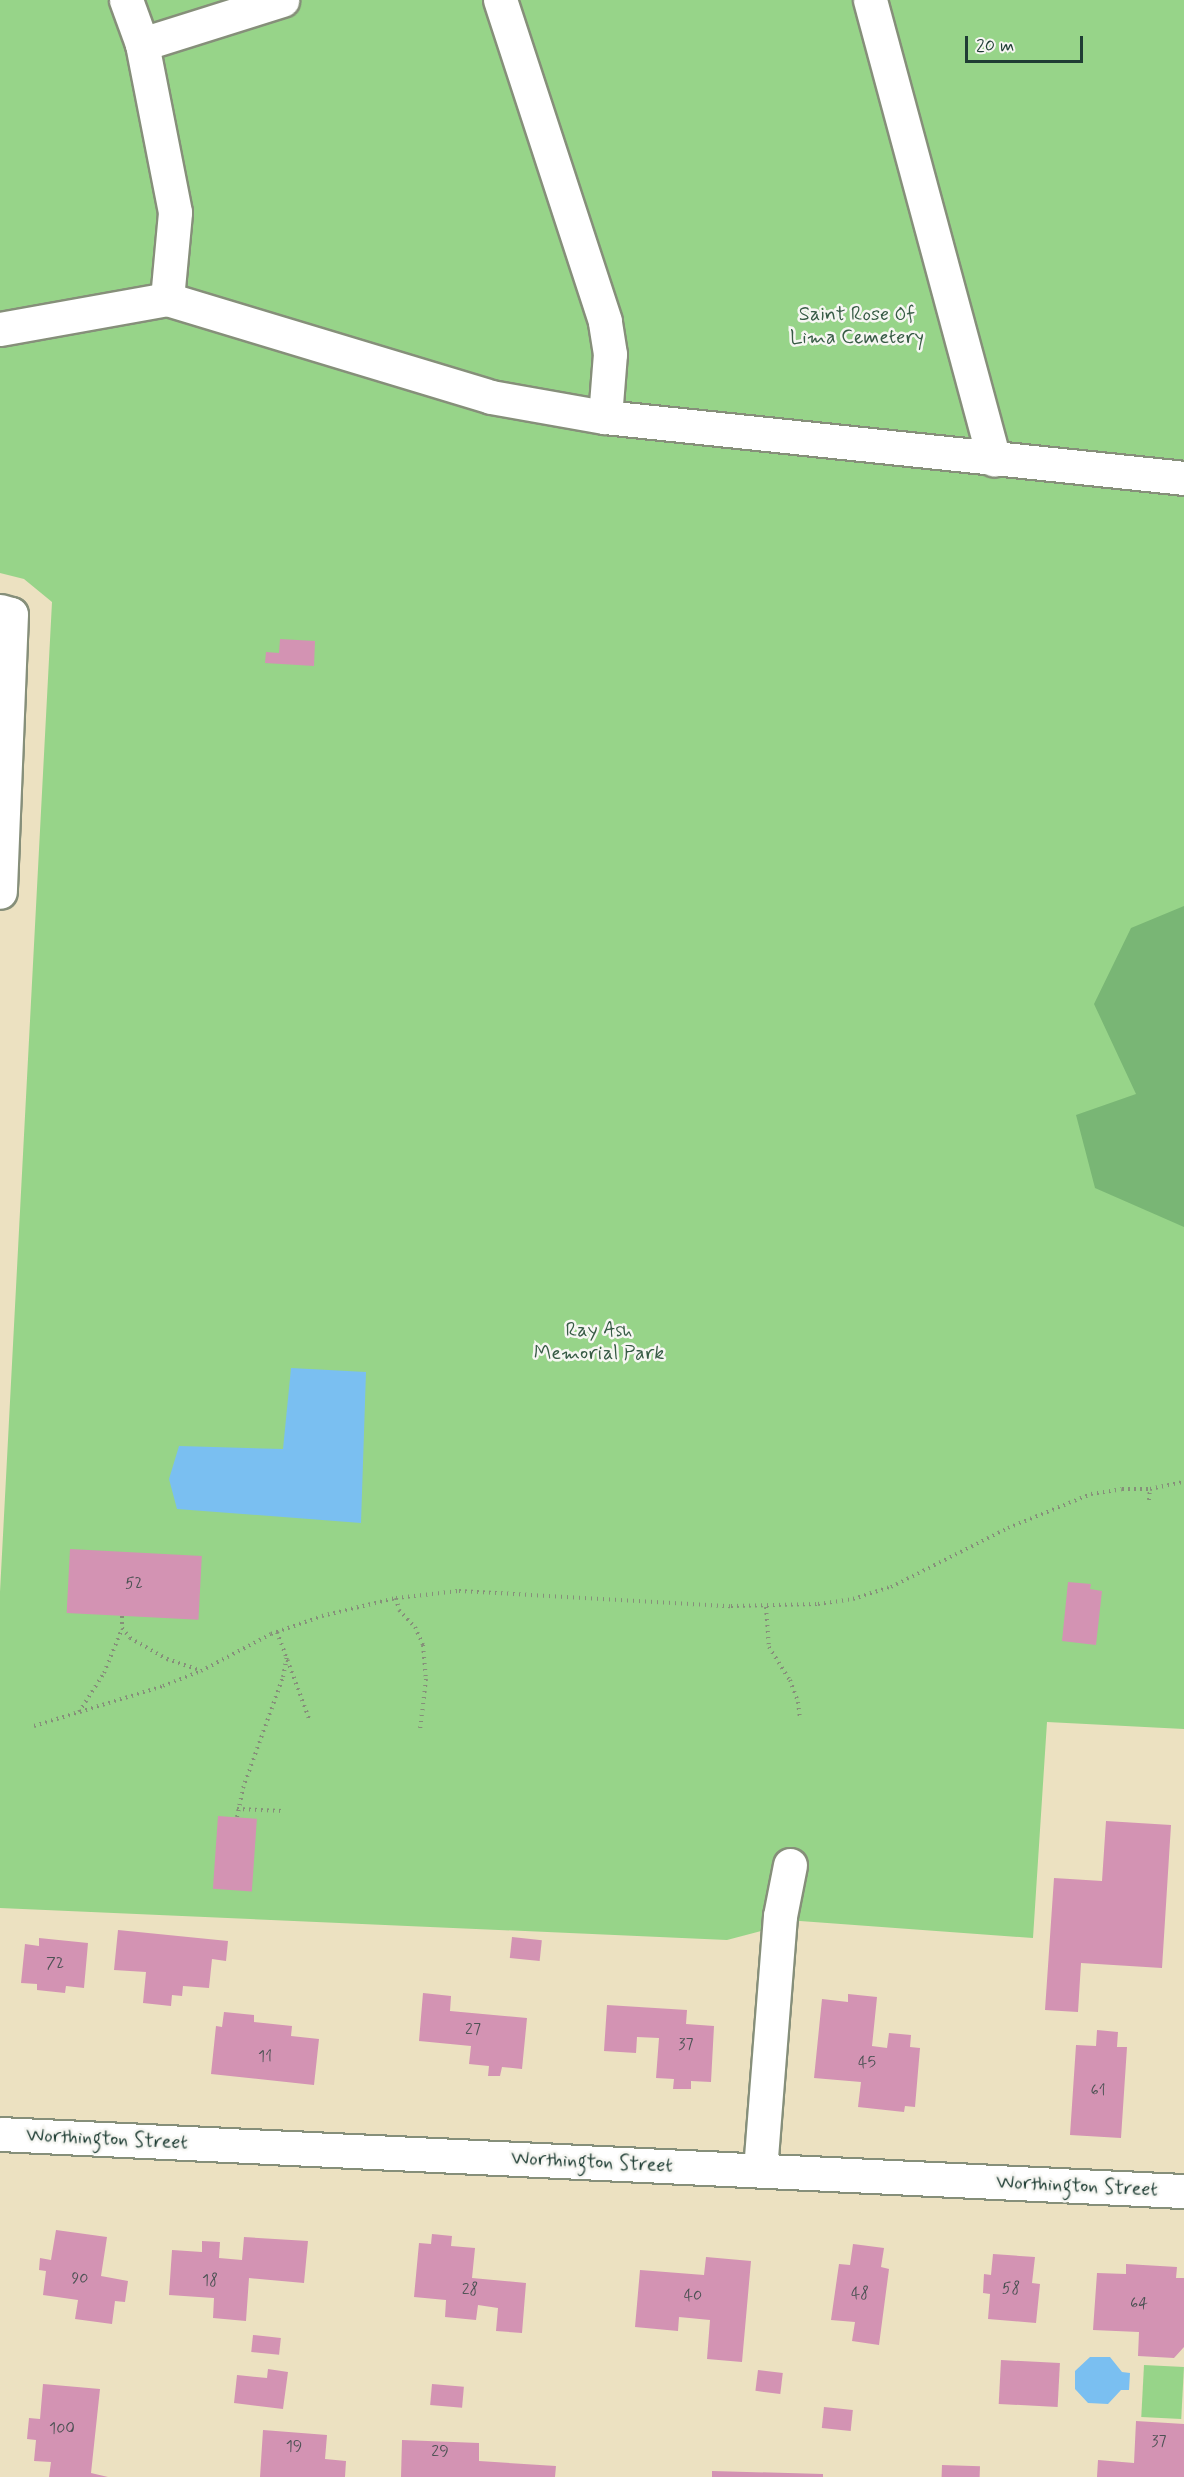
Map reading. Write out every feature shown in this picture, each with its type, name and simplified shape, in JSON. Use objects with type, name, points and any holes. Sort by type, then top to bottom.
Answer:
[{"type":"street","points":[[126,0],[142,45],[175,212],[167,299]]},
{"type":"street","points":[[142,45],[282,0]]},
{"type":"street","points":[[500,0],[605,321],[609,354],[605,417]]},
{"type":"street","points":[[870,0],[994,460]]},
{"type":"street","points":[[0,328],[167,299],[491,397],[605,417],[994,460],[1184,478]]},
{"type":"street","points":[[0,892],[5,613]]},
{"type":"street","points":[[760,2170],[780,1916],[790,1865]]},
{"type":"street","name":"Worthington Street","points":[[0,2134],[1184,2191]]},
{"type":"path","points":[[34,1726],[164,1686],[201,1671],[277,1632],[322,1616],[396,1598],[459,1592],[766,1607],[853,1599],[891,1587],[1048,1509],[1091,1494],[1122,1489],[1150,1489],[1184,1482]]},
{"type":"path","points":[[1149,1500],[1150,1489]]},
{"type":"path","points":[[396,1598],[399,1610],[415,1627],[423,1645],[426,1679],[420,1730]]},
{"type":"path","points":[[766,1607],[769,1647],[795,1691],[800,1719]]},
{"type":"path","points":[[78,1713],[104,1673],[122,1628],[122,1616]]},
{"type":"path","points":[[122,1628],[130,1638],[145,1648],[201,1671]]},
{"type":"path","points":[[277,1632],[310,1721]]},
{"type":"path","points":[[237,1817],[237,1809],[283,1677],[287,1656]]},
{"type":"path","points":[[237,1809],[283,1811]]},
{"type":"green space","name":"Ray Ash Memorial Park","points":[[0,0],[1184,0],[1184,1729],[1047,1722],[1033,1938],[800,1921],[727,1940],[0,1908],[0,1592],[52,602],[24,579],[0,573]]},
{"type":"green space","points":[[1184,906],[1184,1227],[1095,1188],[1076,1115],[1136,1094],[1094,1004],[1131,928]]},
{"type":"green space","points":[[1144,2365],[1184,2367],[1181,2419],[1141,2417]]},
{"type":"water","points":[[291,1368],[366,1372],[361,1523],[177,1509],[169,1479],[179,1446],[283,1449]]},
{"type":"water","points":[[1090,2357],[1110,2357],[1122,2372],[1130,2373],[1129,2390],[1121,2390],[1108,2404],[1088,2403],[1075,2389],[1075,2371]]},
{"type":"building","points":[[280,639],[315,641],[314,666],[265,663],[266,652],[279,653]]},
{"type":"building","points":[[70,1549],[202,1556],[198,1620],[67,1613]]},
{"type":"building","points":[[1068,1582],[1091,1584],[1090,1589],[1102,1591],[1096,1645],[1062,1641]]},
{"type":"building","points":[[218,1816],[257,1819],[252,1892],[213,1889]]},
{"type":"building","points":[[1106,1821],[1171,1825],[1162,1968],[1081,1963],[1078,2012],[1045,2010],[1054,1878],[1102,1881]]},
{"type":"building","points":[[118,1930],[228,1941],[226,1961],[212,1959],[209,1988],[183,1986],[182,1996],[172,1995],[171,2006],[143,2003],[146,1972],[114,1970]]},
{"type":"building","points":[[512,1937],[542,1940],[540,1961],[510,1958]]},
{"type":"building","points":[[39,1938],[88,1943],[84,1988],[66,1986],[65,1993],[37,1990],[37,1984],[21,1983],[25,1944],[39,1946]]},
{"type":"building","points":[[423,1993],[451,1996],[450,2011],[527,2018],[522,2069],[502,2067],[500,2076],[488,2076],[489,2066],[469,2064],[471,2046],[419,2041]]},
{"type":"building","points":[[848,1994],[877,1997],[872,2046],[887,2048],[889,2033],[911,2035],[910,2047],[920,2048],[915,2107],[905,2106],[904,2112],[858,2107],[861,2082],[814,2078],[822,1999],[848,2002]]},
{"type":"building","points":[[607,2005],[687,2010],[686,2024],[714,2026],[711,2082],[691,2081],[691,2089],[673,2089],[674,2079],[656,2078],[659,2038],[637,2037],[636,2053],[604,2051]]},
{"type":"building","points":[[224,2012],[254,2015],[254,2022],[292,2026],[291,2036],[319,2039],[314,2085],[211,2074],[216,2026],[222,2027]]},
{"type":"building","points":[[1097,2030],[1118,2032],[1117,2047],[1127,2047],[1121,2138],[1070,2135],[1076,2045],[1096,2046]]},
{"type":"building","points":[[56,2230],[107,2237],[101,2276],[128,2281],[125,2302],[115,2301],[112,2324],[75,2319],[78,2300],[43,2295],[46,2271],[39,2270],[40,2258],[51,2260]]},
{"type":"building","points":[[432,2234],[452,2236],[451,2246],[475,2248],[472,2278],[526,2283],[522,2333],[496,2331],[498,2308],[478,2305],[476,2320],[445,2317],[446,2300],[414,2297],[419,2243],[431,2244]]},
{"type":"building","points":[[244,2237],[308,2241],[304,2283],[249,2278],[246,2321],[213,2318],[214,2298],[169,2295],[172,2250],[202,2252],[202,2241],[220,2242],[219,2258],[242,2260]]},
{"type":"building","points":[[853,2244],[884,2248],[881,2267],[889,2269],[879,2345],[852,2341],[855,2322],[831,2320],[839,2264],[850,2265]]},
{"type":"building","points":[[993,2254],[1035,2257],[1032,2283],[1040,2284],[1036,2323],[988,2319],[990,2294],[983,2293],[984,2274],[991,2275]]},
{"type":"building","points":[[706,2257],[751,2261],[742,2362],[707,2359],[710,2320],[679,2317],[678,2331],[635,2327],[640,2270],[704,2275]]},
{"type":"building","points":[[1126,2264],[1177,2267],[1176,2278],[1184,2278],[1184,2347],[1174,2358],[1138,2356],[1139,2332],[1093,2330],[1097,2273],[1126,2274]]},
{"type":"building","points":[[253,2335],[281,2338],[279,2355],[251,2352]]},
{"type":"building","points":[[1001,2360],[1060,2363],[1058,2407],[999,2404]]},
{"type":"building","points":[[268,2369],[288,2372],[283,2409],[234,2403],[237,2375],[267,2378]]},
{"type":"building","points":[[758,2370],[783,2373],[780,2394],[755,2391]]},
{"type":"building","points":[[43,2384],[100,2389],[91,2473],[108,2477],[49,2477],[51,2462],[34,2461],[36,2440],[27,2439],[29,2418],[40,2419]]},
{"type":"building","points":[[432,2384],[464,2387],[462,2408],[430,2405]]},
{"type":"building","points":[[824,2407],[853,2410],[851,2431],[822,2428]]},
{"type":"building","points":[[1136,2421],[1184,2424],[1184,2477],[1097,2477],[1098,2460],[1134,2463]]},
{"type":"building","points":[[263,2430],[327,2435],[325,2459],[346,2461],[345,2477],[260,2477]]},
{"type":"building","points":[[402,2440],[479,2443],[479,2461],[556,2466],[555,2477],[401,2477]]},
{"type":"building","points":[[942,2465],[980,2466],[980,2477],[942,2477]]},
{"type":"building","points":[[712,2471],[823,2474],[823,2477],[712,2477]]},
{"type":"park label","name":"Saint Rose Of Lima Cemetery","points":[[857,326]]}]
